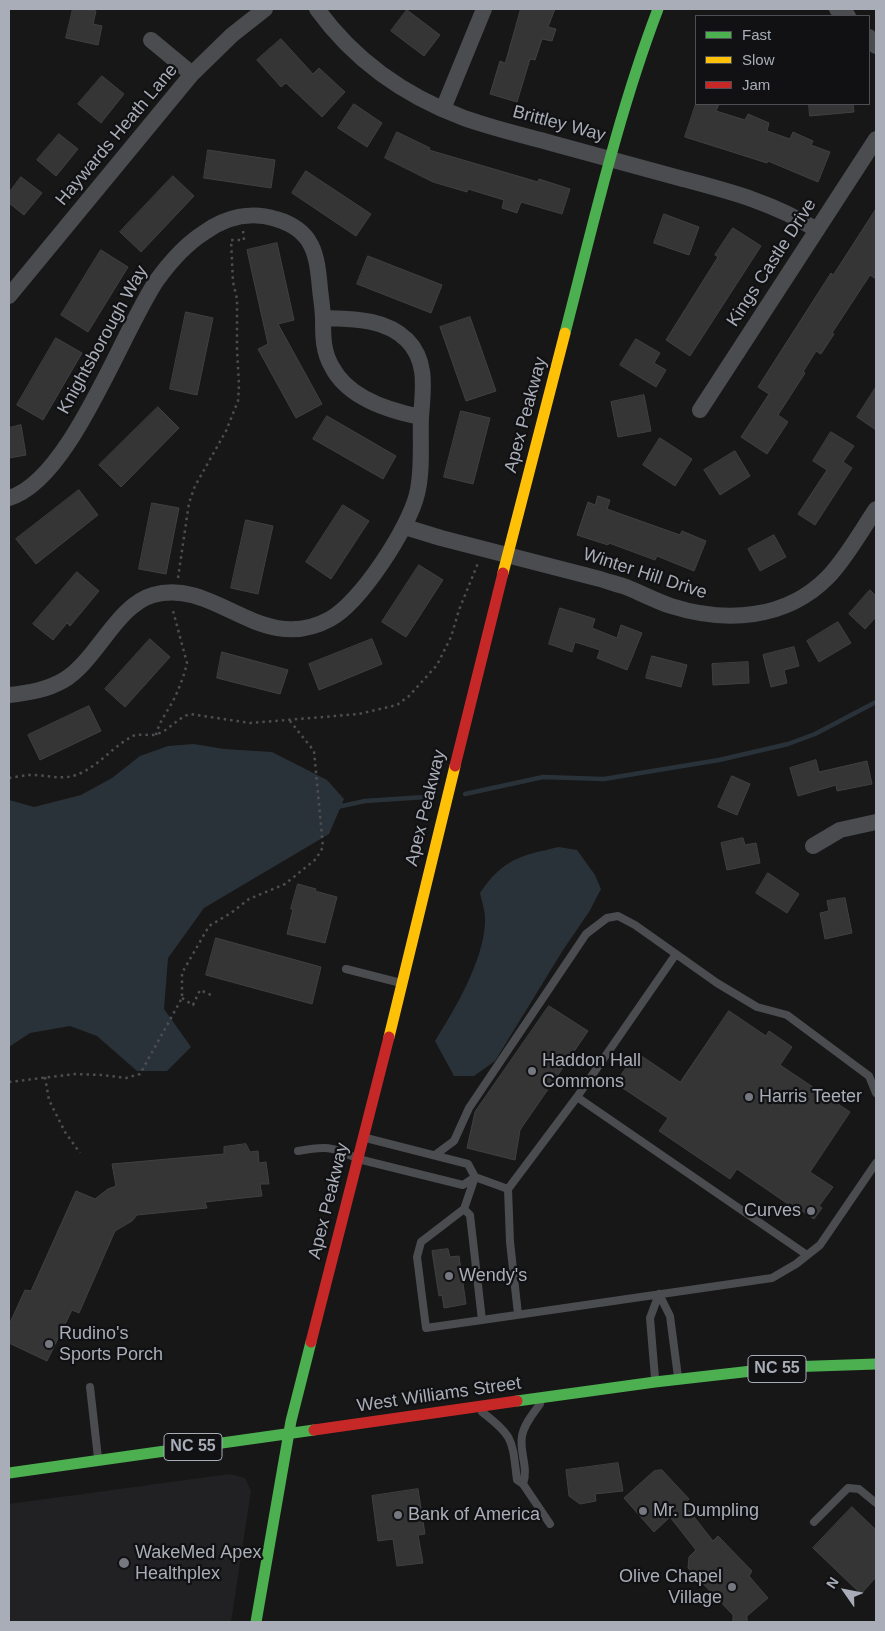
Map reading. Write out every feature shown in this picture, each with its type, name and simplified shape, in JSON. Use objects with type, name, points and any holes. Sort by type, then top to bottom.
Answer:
[{"type":"main road","name":"Apex Peakway","points":[[256,1622],[289,1434],[451,780],[610,159],[644,46],[658,9]]},
{"type":"main road","name":"West Williams Street","points":[[9,1473],[678,1379],[788,1368],[876,1364]]},
{"type":"street","name":"Haywards Heath Lane","points":[[9,296],[192,74],[232,35],[265,9]]},
{"type":"street","name":"Brittley Way","points":[[317,9],[341,38],[369,65],[391,82],[443,109],[485,125],[751,198],[774,206],[817,230]]},
{"type":"street","points":[[443,109],[484,9]]},
{"type":"street","points":[[151,40],[192,74]]},
{"type":"street","name":"Kings Castle Drive","points":[[700,410],[876,138]]},
{"type":"street","name":"Knightsborough Way","points":[[9,498],[22,493],[40,478],[70,442],[137,314],[167,268],[198,236],[227,219],[241,216],[276,219],[295,227],[306,237],[315,253],[326,354],[331,367],[343,382],[359,394],[385,408],[397,413],[421,417]]},
{"type":"street","points":[[9,695],[28,693],[52,687],[66,679],[82,664],[126,612],[152,595],[174,593],[196,596],[270,628],[290,630],[309,628],[330,619],[348,606],[360,592],[405,526],[418,493],[424,383],[417,352],[405,338],[393,330],[376,322],[323,318]]},
{"type":"street","name":"Winter Hill Drive","points":[[405,526],[434,536],[618,584],[669,606],[712,616],[743,617],[773,610],[808,594],[818,586],[838,565],[876,509]]},
{"type":"street","points":[[813,846],[840,830],[876,822]]},
{"type":"lane","points":[[435,1155],[454,1141],[469,1108],[586,934],[607,918],[618,916],[635,925],[717,983],[757,1007],[787,1016],[869,1076],[876,1093]]},
{"type":"lane","points":[[518,1314],[510,1242],[508,1189],[577,1097],[676,954]]},
{"type":"lane","points":[[346,969],[402,983]]},
{"type":"lane","points":[[577,1097],[807,1255]]},
{"type":"lane","points":[[363,1137],[468,1164],[475,1177],[508,1189]]},
{"type":"lane","points":[[298,1151],[321,1147],[342,1151],[358,1158],[463,1185],[475,1177]]},
{"type":"lane","points":[[475,1177],[464,1210],[421,1242],[417,1258],[426,1328],[772,1278],[820,1245],[876,1163]]},
{"type":"lane","points":[[464,1210],[470,1215],[482,1320]]},
{"type":"lane","points":[[659,1294],[670,1316],[678,1379]]},
{"type":"lane","points":[[655,1382],[650,1318],[659,1294]]},
{"type":"lane","points":[[90,1387],[98,1460]]},
{"type":"lane","points":[[523,1484],[526,1477],[522,1436],[528,1421],[544,1398]]},
{"type":"lane","points":[[476,1407],[498,1424],[509,1437],[517,1480],[523,1484],[550,1524]]},
{"type":"lane","points":[[814,1522],[848,1488],[859,1489],[876,1503]]},
{"type":"path","points":[[156,734],[173,701],[187,663],[172,609],[172,601],[177,584],[189,503],[195,486],[226,432],[238,400],[237,299],[233,282],[231,240],[244,240],[241,216]]},
{"type":"path","points":[[9,778],[29,775],[56,778],[80,774],[130,737],[136,734],[156,734],[181,717],[190,714],[250,723],[359,714],[397,705],[409,696],[437,665],[451,637],[458,610],[480,557]]},
{"type":"path","points":[[9,1082],[75,1074],[126,1078],[140,1074],[182,998],[182,973],[209,926],[231,913],[249,899],[285,884],[316,859],[323,847],[314,751],[290,721]]},
{"type":"path","points":[[182,998],[193,1005],[200,990],[211,995]]},
{"type":"path","points":[[44,1077],[49,1100],[65,1132],[80,1153]]},
{"type":"shaded area","points":[[194,744],[224,749],[272,752],[327,780],[344,799],[329,834],[204,908],[168,958],[164,1009],[191,1047],[167,1071],[137,1071],[97,1036],[70,1026],[30,1033],[9,1047],[9,800],[34,807],[81,795],[112,778],[140,756],[168,746]]},
{"type":"shaded area","points":[[559,847],[577,850],[595,875],[601,889],[589,912],[563,950],[495,1061],[474,1076],[454,1076],[435,1041],[467,985],[479,953],[485,919],[480,893],[505,865],[523,856]]},
{"type":"shaded area","name":"WakeMed Apex Healthplex","points":[[230,1474],[245,1478],[251,1491],[231,1622],[9,1622],[9,1504]]},
{"type":"building","points":[[73,9],[96,11],[93,24],[102,26],[98,45],[66,38]]},
{"type":"building","points":[[521,9],[555,9],[548,27],[556,29],[552,41],[542,39],[535,60],[530,59],[517,102],[490,94],[500,61],[505,63]]},
{"type":"building","points":[[407,10],[440,35],[424,56],[391,31]]},
{"type":"building","points":[[281,39],[313,74],[319,68],[345,92],[322,117],[286,83],[281,87],[257,60]]},
{"type":"building","points":[[102,76],[124,94],[101,123],[78,104]]},
{"type":"building","points":[[354,104],[382,123],[367,147],[338,128]]},
{"type":"building","points":[[696,105],[719,105],[716,111],[745,120],[748,114],[769,123],[767,131],[790,139],[793,132],[813,141],[811,145],[830,152],[818,182],[768,161],[767,163],[685,137]]},
{"type":"building","points":[[809,105],[853,105],[854,112],[810,116]]},
{"type":"building","points":[[397,132],[430,148],[429,150],[538,182],[539,179],[570,189],[562,214],[521,202],[517,213],[502,208],[504,200],[468,189],[467,192],[433,182],[385,158]]},
{"type":"building","points":[[59,134],[78,149],[56,176],[37,160]]},
{"type":"building","points":[[208,150],[275,160],[271,188],[204,178]]},
{"type":"building","points":[[306,171],[371,214],[356,236],[292,193]]},
{"type":"building","points":[[173,176],[194,196],[141,252],[120,232]]},
{"type":"building","points":[[21,177],[42,193],[24,215],[9,203],[9,193]]},
{"type":"building","points":[[876,209],[876,279],[870,275],[832,333],[834,334],[821,354],[816,351],[803,372],[805,373],[778,415],[788,422],[767,454],[741,437],[769,394],[758,387],[831,273],[833,275]]},
{"type":"building","points":[[664,214],[699,227],[689,255],[654,243]]},
{"type":"building","points":[[733,228],[761,246],[690,356],[666,340],[718,257],[715,255]]},
{"type":"building","points":[[277,243],[294,320],[278,324],[322,404],[296,418],[258,349],[268,344],[247,250]]},
{"type":"building","points":[[101,250],[128,267],[88,332],[61,315]]},
{"type":"building","points":[[368,256],[442,285],[431,313],[357,284]]},
{"type":"building","points":[[186,312],[213,318],[197,395],[170,389]]},
{"type":"building","points":[[470,317],[496,391],[466,401],[440,327]]},
{"type":"building","points":[[56,338],[82,353],[43,420],[17,405]]},
{"type":"building","points":[[636,339],[660,353],[654,363],[666,370],[656,387],[620,365]]},
{"type":"building","points":[[876,387],[876,430],[857,417]]},
{"type":"building","points":[[644,395],[651,431],[618,437],[611,402]]},
{"type":"building","points":[[158,407],[179,428],[121,487],[99,465]]},
{"type":"building","points":[[461,411],[490,418],[473,484],[444,477]]},
{"type":"building","points":[[327,416],[396,456],[383,479],[313,439]]},
{"type":"building","points":[[21,425],[26,455],[9,458],[9,428]]},
{"type":"building","points":[[831,432],[854,446],[843,462],[852,468],[815,525],[798,514],[827,470],[813,461]]},
{"type":"building","points":[[660,438],[692,459],[675,486],[643,465]]},
{"type":"building","points":[[735,451],[750,476],[720,495],[704,470]]},
{"type":"building","points":[[79,490],[98,515],[36,564],[16,539]]},
{"type":"building","points":[[598,496],[610,500],[607,509],[680,535],[682,531],[706,541],[694,571],[657,556],[655,560],[609,543],[608,545],[577,535],[588,502],[595,505]]},
{"type":"building","points":[[152,503],[179,508],[166,574],[139,569]]},
{"type":"building","points":[[343,505],[369,521],[331,579],[306,562]]},
{"type":"building","points":[[246,520],[273,526],[258,594],[231,588]]},
{"type":"building","points":[[774,535],[786,557],[760,571],[748,549]]},
{"type":"building","points":[[419,565],[443,580],[406,637],[382,622]]},
{"type":"building","points":[[77,572],[99,591],[70,626],[67,623],[53,640],[33,624]]},
{"type":"building","points":[[870,590],[876,596],[876,617],[865,629],[849,614]]},
{"type":"building","points":[[560,608],[595,619],[592,628],[617,638],[621,625],[642,633],[627,670],[597,658],[600,650],[575,642],[572,652],[549,644]]},
{"type":"building","points":[[838,622],[851,643],[819,662],[807,641]]},
{"type":"building","points":[[150,639],[170,657],[125,707],[105,689]]},
{"type":"building","points":[[372,639],[382,664],[319,690],[309,664]]},
{"type":"building","points":[[794,647],[799,666],[784,670],[787,683],[771,687],[763,655]]},
{"type":"building","points":[[222,652],[288,670],[280,694],[217,678]]},
{"type":"building","points":[[652,656],[687,665],[681,687],[646,678]]},
{"type":"building","points":[[748,662],[749,683],[713,685],[712,664]]},
{"type":"building","points":[[89,706],[101,731],[40,760],[28,735]]},
{"type":"building","points":[[816,760],[819,772],[867,761],[872,784],[837,791],[836,785],[798,796],[790,768]]},
{"type":"building","points":[[732,776],[750,784],[737,815],[718,807]]},
{"type":"building","points":[[743,838],[745,845],[756,843],[760,863],[727,870],[721,843]]},
{"type":"building","points":[[768,873],[799,894],[787,913],[756,893]]},
{"type":"building","points":[[298,884],[337,897],[325,943],[287,934]]},
{"type":"building","points":[[845,898],[852,933],[825,939],[820,913],[829,911],[827,901]]},
{"type":"building","points":[[216,938],[321,967],[312,1004],[206,975]]},
{"type":"building","name":"Haddon Hall Commons","points":[[549,1006],[588,1031],[520,1130],[515,1160],[467,1148],[475,1112]]},
{"type":"building","name":"Harris Teeter","points":[[729,1011],[766,1036],[769,1031],[792,1047],[780,1065],[850,1112],[810,1172],[833,1187],[819,1206],[822,1208],[814,1219],[789,1202],[788,1204],[737,1169],[730,1179],[659,1131],[668,1118],[615,1083],[637,1053],[680,1082]]},
{"type":"building","points":[[246,1144],[250,1152],[258,1151],[259,1163],[266,1162],[269,1184],[260,1184],[262,1196],[205,1202],[207,1208],[137,1215],[132,1221],[115,1231],[79,1313],[72,1310],[47,1361],[9,1343],[9,1325],[25,1290],[31,1291],[76,1191],[95,1199],[108,1189],[116,1186],[112,1164],[224,1154],[224,1147]]},
{"type":"building","name":"Wendy's","points":[[448,1249],[450,1257],[459,1256],[466,1304],[444,1308],[442,1295],[439,1296],[432,1251]]},
{"type":"building","points":[[618,1463],[623,1491],[595,1494],[596,1501],[580,1504],[569,1496],[566,1470]]},
{"type":"building","points":[[662,1470],[689,1499],[684,1504],[713,1541],[718,1536],[752,1571],[749,1576],[768,1598],[747,1616],[747,1622],[733,1622],[733,1615],[688,1568],[689,1557],[696,1550],[670,1517],[654,1532],[624,1498],[654,1471]]},
{"type":"building","name":"Bank of America","points":[[418,1489],[425,1534],[418,1535],[423,1563],[397,1566],[393,1539],[378,1541],[372,1496]]},
{"type":"building","points":[[852,1507],[876,1530],[876,1577],[861,1594],[813,1548]]},
{"type":"waterway","points":[[465,794],[543,777],[604,779],[719,760],[788,744],[815,734],[876,702]]},
{"type":"waterway","points":[[337,807],[365,801],[425,797]]},
{"type":"traffic: fast","points":[[565,333],[618,129],[658,9]]},
{"type":"traffic: fast","points":[[256,1622],[291,1421],[311,1342]]},
{"type":"traffic: fast","points":[[517,1401],[655,1382],[787,1367],[876,1364]]},
{"type":"traffic: fast","points":[[9,1473],[314,1430]]},
{"type":"traffic: slow","points":[[503,573],[565,333]]},
{"type":"traffic: slow","points":[[389,1037],[455,766]]},
{"type":"traffic: jam","points":[[455,766],[503,573]]},
{"type":"traffic: jam","points":[[311,1342],[389,1037]]},
{"type":"traffic: jam","points":[[314,1430],[517,1401]]},
{"type":"place","name":"Haddon Hall Commons","points":[[532,1071]]},
{"type":"place","name":"Harris Teeter","points":[[749,1097]]},
{"type":"place","name":"Curves","points":[[811,1211]]},
{"type":"place","name":"Wendy's","points":[[449,1276]]},
{"type":"place","name":"Rudino's Sports Porch","points":[[49,1344]]},
{"type":"place","name":"Mr. Dumpling","points":[[643,1511]]},
{"type":"place","name":"Bank of America","points":[[398,1515]]},
{"type":"place","name":"WakeMed Apex Healthplex","points":[[124,1563]]},
{"type":"place","name":"Olive Chapel Village","points":[[732,1587]]}]
